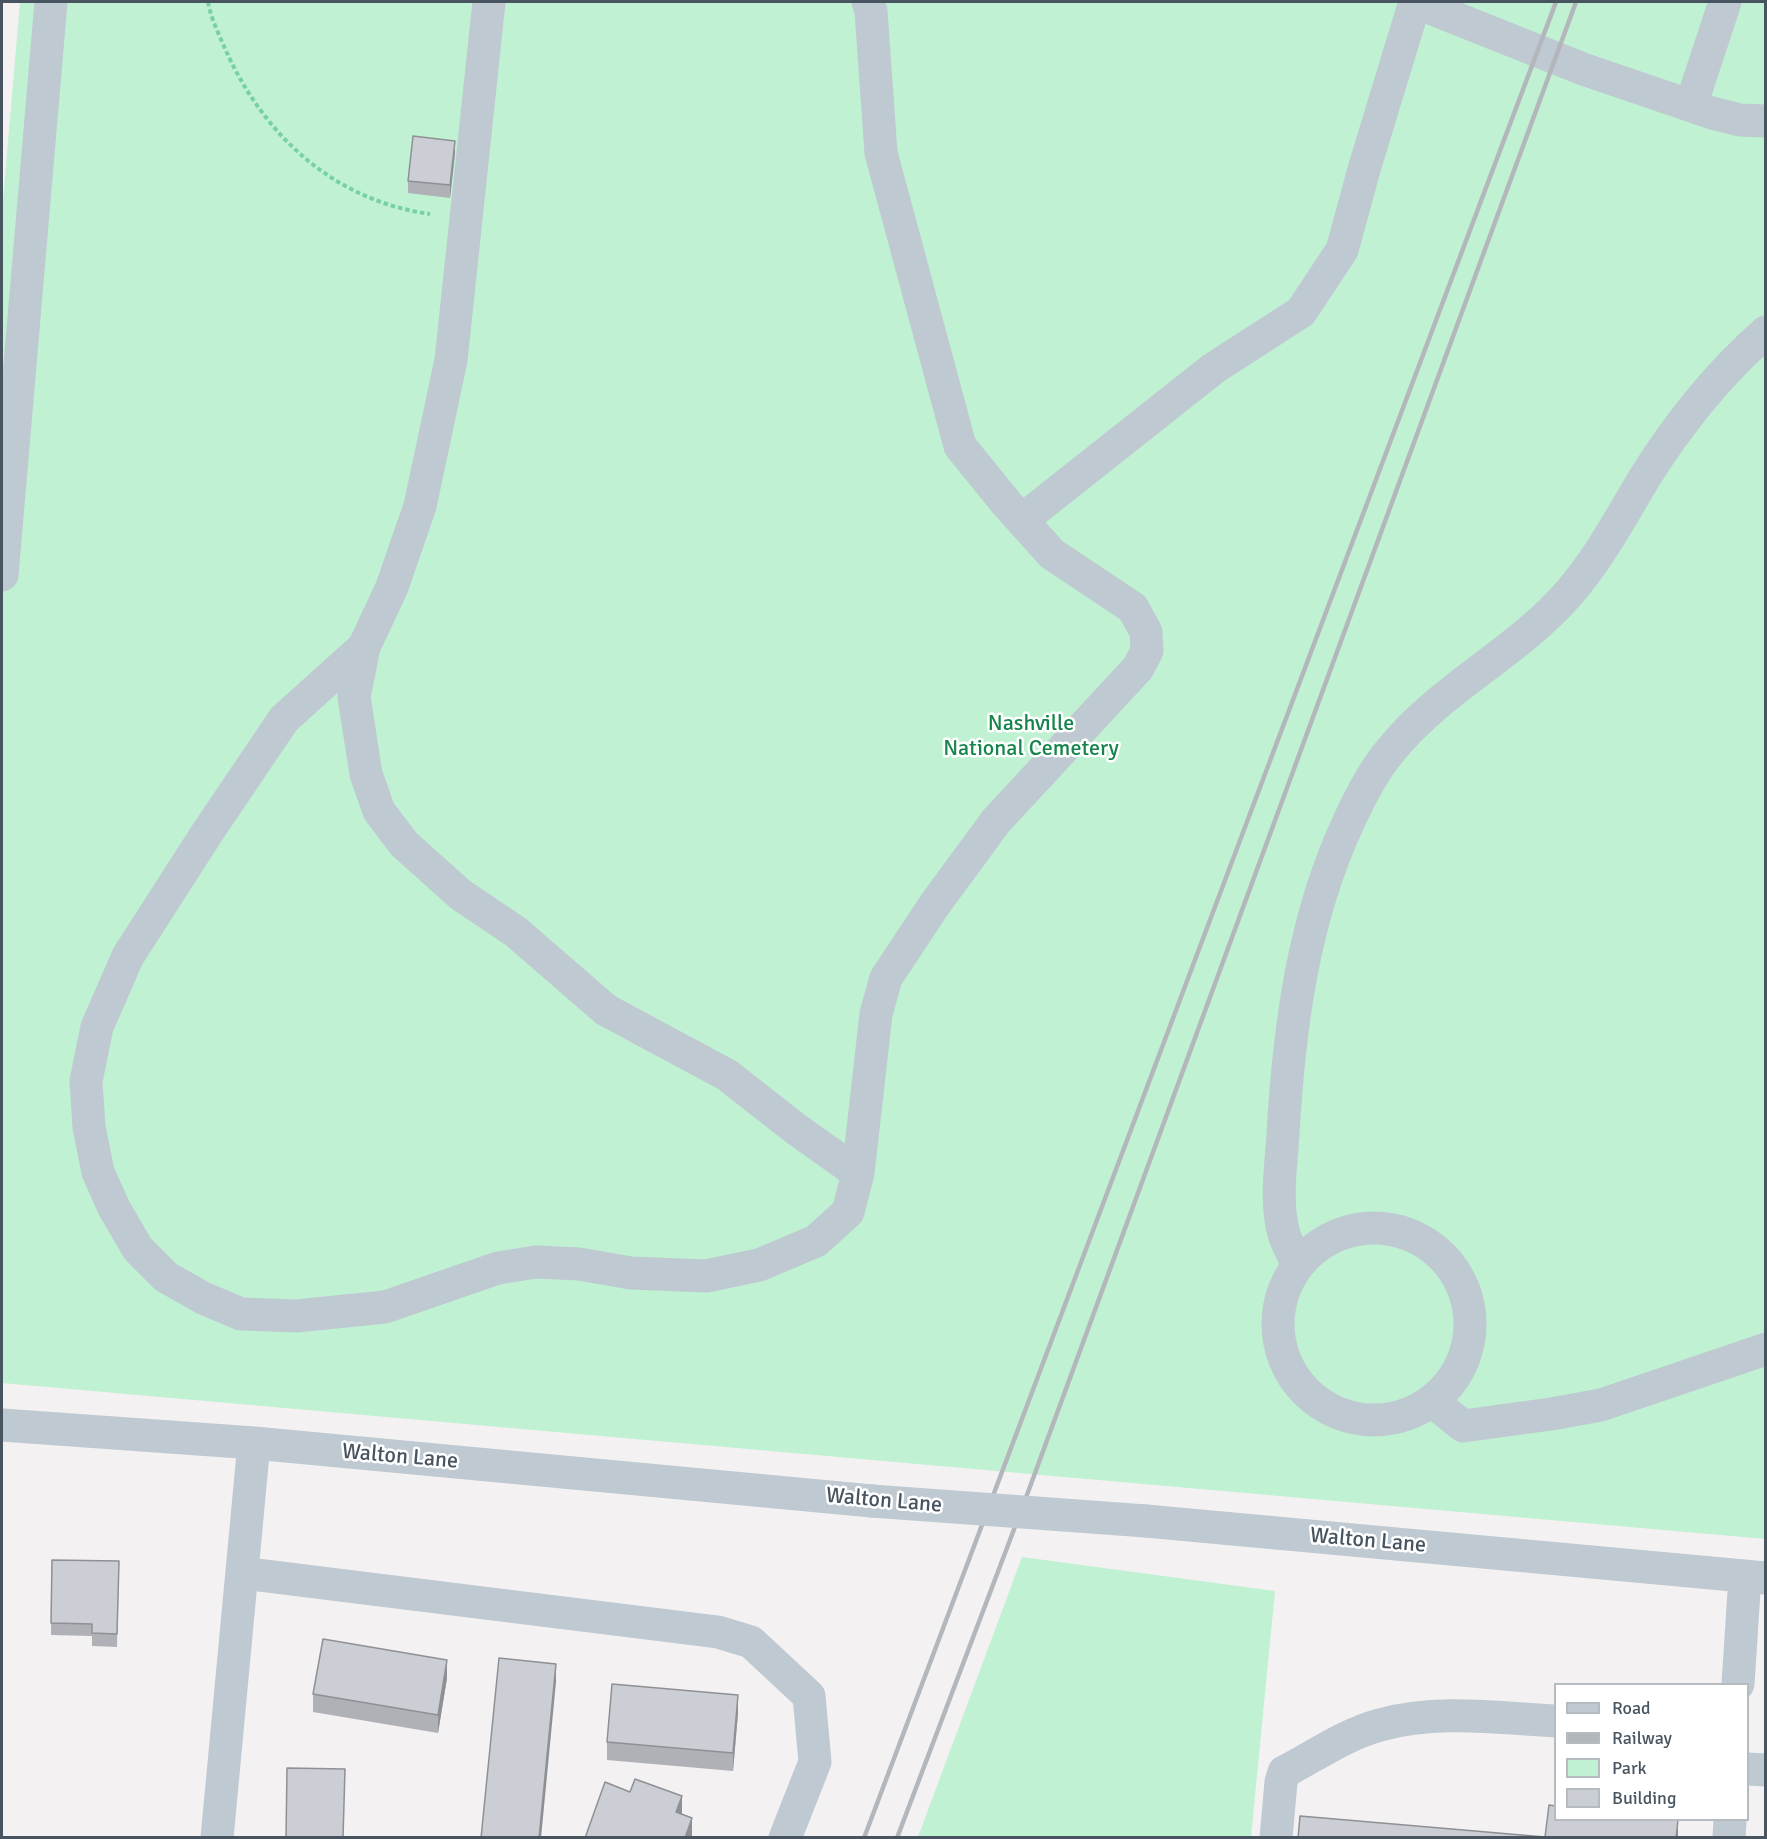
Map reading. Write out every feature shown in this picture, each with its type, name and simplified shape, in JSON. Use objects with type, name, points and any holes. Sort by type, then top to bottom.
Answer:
[{"type":"street","points":[[2,575],[51,2]]},
{"type":"street","points":[[489,2],[451,360],[420,506],[392,587],[364,647],[354,697],[366,774],[379,811],[405,844],[461,895],[516,932],[606,1010],[727,1075],[796,1129],[858,1173]]},
{"type":"street","points":[[364,647],[284,719],[128,956],[97,1027],[86,1081],[89,1127],[98,1172],[114,1208],[138,1249],[166,1277],[203,1298],[241,1314],[296,1316],[385,1307],[498,1268],[536,1262],[579,1264],[631,1273],[706,1276],[759,1265],[816,1241],[848,1212],[858,1173],[876,1014],[886,978],[934,904],[996,821],[1138,668],[1147,651],[1146,632],[1133,608],[1052,554],[960,446],[881,153],[871,11],[868,2]]},
{"type":"street","points":[[1022,520],[1214,368],[1301,312],[1342,250],[1415,2],[1583,69],[1712,113],[1740,120],[1766,121]]},
{"type":"street","points":[[1691,105],[1725,2]]},
{"type":"street","points":[[1298,1264],[1284,1234],[1280,1197],[1286,1084],[1295,1006],[1311,926],[1332,858],[1359,798],[1389,752],[1421,715],[1495,660],[1537,625],[1569,594],[1601,552],[1647,475],[1693,408],[1737,358],[1766,332]]},
{"type":"street","points":[[1364,1228],[1383,1228],[1402,1232],[1420,1239],[1436,1250],[1449,1263],[1460,1280],[1467,1298],[1470,1317],[1470,1336],[1465,1354],[1458,1372],[1446,1388],[1432,1401],[1412,1412],[1389,1419],[1366,1420],[1333,1410],[1305,1391],[1291,1372],[1281,1352],[1277,1329],[1279,1306],[1286,1284],[1298,1264],[1311,1250],[1327,1239],[1364,1228]]},
{"type":"street","points":[[1432,1401],[1463,1426],[1551,1414],[1601,1405],[1766,1349]]},
{"type":"street","name":"Walton Lane","points":[[2,1425],[254,1443],[872,1501],[1146,1521],[1755,1577]]},
{"type":"street","points":[[217,1838],[254,1443]]},
{"type":"street","points":[[242,1573],[718,1632],[751,1642],[809,1696],[814,1762],[785,1838]]},
{"type":"street","points":[[1738,1683],[1755,1577]]},
{"type":"street","points":[[1276,1838],[1284,1772],[1359,1733],[1390,1723],[1438,1716],[1554,1721]]},
{"type":"street","points":[[1749,1769],[1766,1770]]},
{"type":"street","points":[[1729,1838],[1730,1821]]},
{"type":"path","points":[[208,2],[218,32],[241,79],[285,141],[314,167],[350,190],[381,202],[420,213],[466,220]]},
{"type":"green space","name":"Nashville National Cemetery","points":[[20,2],[1765,2],[1765,1539],[2,1383],[2,211]]},
{"type":"green space","points":[[1022,1557],[1275,1591],[1251,1837],[918,1837]]},
{"type":"building","points":[[413,136],[455,141],[450,185],[408,181]]},
{"type":"building","points":[[52,1560],[119,1561],[117,1634],[92,1633],[92,1624],[51,1623]]},
{"type":"building","points":[[323,1639],[447,1660],[438,1715],[313,1694]]},
{"type":"building","points":[[499,1658],[556,1664],[539,1838],[481,1838]]},
{"type":"building","points":[[612,1684],[738,1695],[733,1753],[607,1742]]},
{"type":"building","points":[[287,1768],[345,1769],[343,1838],[286,1838]]},
{"type":"building","points":[[635,1779],[682,1796],[676,1812],[692,1818],[685,1838],[585,1838],[605,1782],[630,1792]]},
{"type":"building","points":[[1549,1805],[1554,1806],[1554,1821],[1678,1821],[1676,1838],[1298,1838],[1300,1816],[1545,1837]]},
{"type":"railway","points":[[864,1838],[1556,2]]},
{"type":"railway","points":[[897,1838],[1024,1503],[1576,2]]}]
